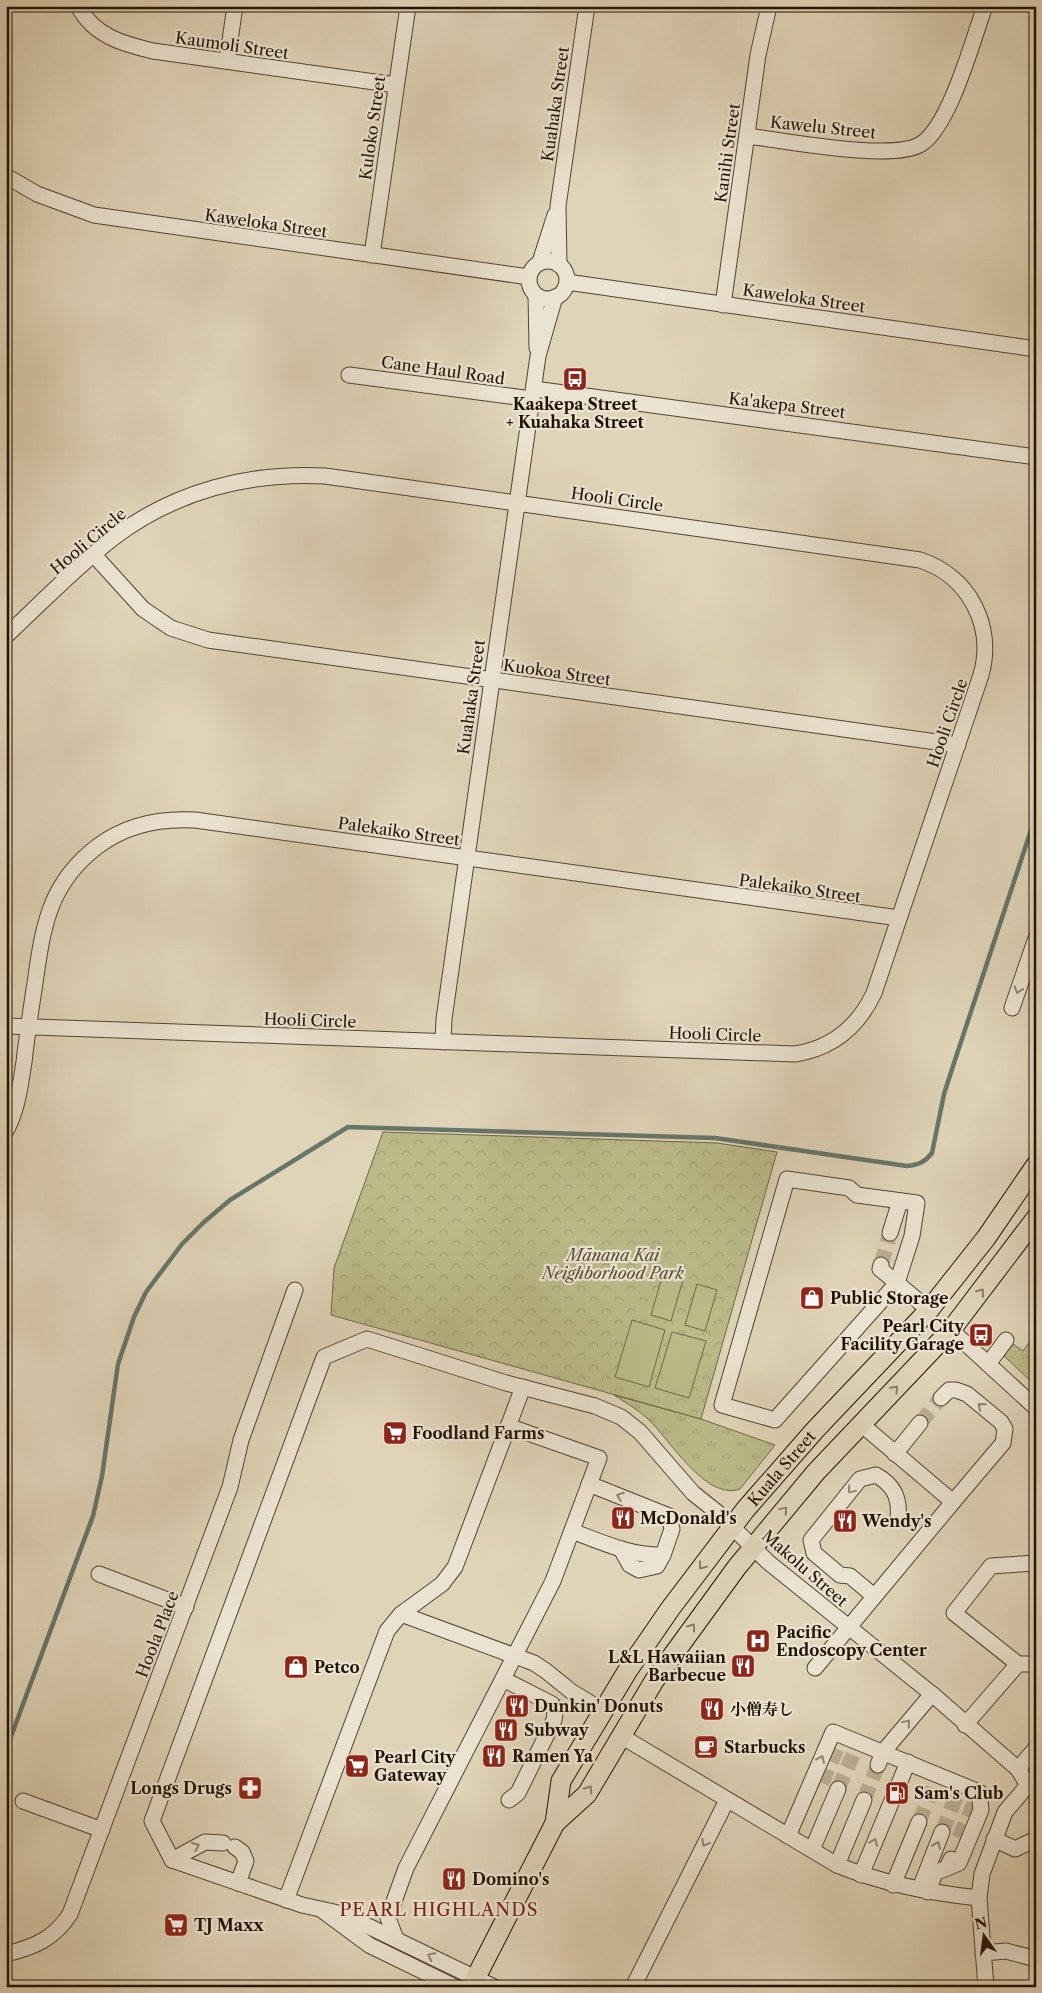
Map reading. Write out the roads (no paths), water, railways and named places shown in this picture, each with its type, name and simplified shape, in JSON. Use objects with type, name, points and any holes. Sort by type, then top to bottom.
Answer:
[{"type":"main road","name":"Kuala Street","points":[[473,1982],[555,1823],[561,1782],[602,1710],[670,1609],[732,1527],[804,1441],[929,1310],[986,1238],[1036,1165]]},
{"type":"main road","name":"Kuala Street","points":[[555,1823],[587,1794],[621,1736],[682,1641],[753,1547],[816,1472],[951,1330],[1036,1218]]},
{"type":"main road","points":[[929,1310],[951,1330]]},
{"type":"street","name":"Kaumoli Street","points":[[78,6],[100,32],[127,46],[153,52],[396,85]]},
{"type":"street","points":[[227,61],[235,6]]},
{"type":"street","name":"Kuloko Street","points":[[372,255],[408,6]]},
{"type":"street","name":"Kuahaka Street","points":[[559,265],[558,206],[587,6]]},
{"type":"street","name":"Kanihi Street","points":[[723,304],[758,55],[769,6]]},
{"type":"street","name":"Kawelu Street","points":[[747,136],[866,151],[894,151],[921,145],[935,130],[949,105],[985,6]]},
{"type":"street","name":"Kaweloka Street","points":[[6,176],[36,194],[94,215],[529,277]]},
{"type":"street","name":"Kuahaka Street","points":[[540,262],[558,206]]},
{"type":"street","points":[[547,261],[559,265],[564,270],[566,282],[564,289],[555,297],[545,298],[536,295],[532,290],[529,277],[531,271],[540,262],[547,261]]},
{"type":"street","name":"Kaweloka Street","points":[[566,282],[1036,349]]},
{"type":"street","name":"Kuahaka Street","points":[[536,295],[535,317],[538,356]]},
{"type":"street","name":"Kuahaka Street","points":[[443,1042],[444,1019],[466,858],[538,356],[555,297]]},
{"type":"street","name":"Cane Haul Road","points":[[349,375],[533,394]]},
{"type":"street","name":"Ka'akepa Street","points":[[533,394],[1036,456]]},
{"type":"street","name":"Hooli Circle","points":[[6,636],[94,555],[136,522],[173,502],[220,485],[259,477],[325,476],[912,558],[943,571],[962,586],[971,598],[981,620],[986,644],[984,666],[866,1010],[846,1033],[834,1042],[807,1052],[795,1054],[6,1026]]},
{"type":"street","name":"Kuokoa Street","points":[[94,555],[143,609],[171,628],[208,640],[958,745]]},
{"type":"street","name":"Palekaiko Street","points":[[6,1131],[18,1104],[41,938],[54,898],[69,874],[103,842],[125,831],[163,820],[195,820],[899,918]]},
{"type":"street","points":[[1012,1008],[1036,938]]},
{"type":"street","points":[[787,1179],[849,1188],[857,1195],[917,1203],[912,1236],[897,1283],[775,1420],[722,1405],[787,1179]]},
{"type":"street","points":[[890,1233],[900,1201]]},
{"type":"street","points":[[881,1265],[880,1269],[929,1310]]},
{"type":"street","name":"Hoola Place","points":[[6,1954],[37,1945],[54,1934],[64,1924],[74,1904],[230,1487],[243,1434],[296,1290]]},
{"type":"street","points":[[951,1330],[1036,1408]]},
{"type":"street","name":"Makolu Street","points":[[172,1860],[152,1821],[324,1357],[367,1339],[523,1387],[595,1406],[621,1418],[644,1437],[692,1493],[753,1547],[848,1628],[932,1694],[1018,1769],[1028,1785],[1005,1812],[994,1839]]},
{"type":"street","points":[[988,1364],[1006,1340]]},
{"type":"street","points":[[286,1900],[387,1631],[401,1614],[442,1584],[455,1567],[523,1387]]},
{"type":"street","points":[[815,1668],[1003,1443],[1005,1429],[1001,1422],[967,1394],[952,1390],[946,1392],[941,1398]]},
{"type":"street","points":[[895,1454],[920,1422]]},
{"type":"street","points":[[861,1424],[953,1502]]},
{"type":"street","points":[[396,1939],[388,1918],[400,1891],[406,1868],[553,1581],[599,1458],[508,1426]]},
{"type":"street","points":[[874,1596],[850,1576],[840,1575],[814,1553],[810,1545],[813,1535],[860,1479],[870,1475],[879,1477],[894,1490],[899,1502],[898,1518]]},
{"type":"street","points":[[572,1531],[621,1549],[630,1565],[639,1570],[657,1566],[663,1555],[672,1528],[669,1516],[589,1484]]},
{"type":"street","points":[[1036,1562],[991,1566],[954,1613],[1018,1664],[1036,1664]]},
{"type":"street","points":[[99,1574],[186,1606]]},
{"type":"street","points":[[401,1614],[546,1670],[572,1692],[602,1710]]},
{"type":"street","points":[[965,1724],[1018,1664]]},
{"type":"street","points":[[503,1679],[552,1704],[555,1713],[554,1720],[518,1793],[509,1800]]},
{"type":"street","points":[[880,1759],[932,1694]]},
{"type":"street","points":[[792,1839],[833,1732],[840,1742],[880,1759],[908,1762],[936,1781],[976,1798],[981,1810],[959,1863],[935,1873],[923,1892]]},
{"type":"street","points":[[621,1736],[837,1865],[861,1875],[923,1892],[979,1898]]},
{"type":"street","points":[[1018,1769],[1036,1748]]},
{"type":"street","points":[[861,1875],[908,1762]]},
{"type":"street","points":[[792,1839],[822,1783]]},
{"type":"street","points":[[812,1850],[838,1790]]},
{"type":"street","points":[[23,1800],[102,1830]]},
{"type":"street","points":[[633,1987],[727,1800]]},
{"type":"street","points":[[837,1865],[864,1800]]},
{"type":"street","points":[[893,1885],[919,1822]]},
{"type":"street","points":[[923,1892],[942,1832]]},
{"type":"street","points":[[947,1868],[959,1838]]},
{"type":"street","points":[[986,1987],[979,1898],[982,1874],[994,1839],[1015,1849],[1036,1839]]},
{"type":"street","points":[[172,1860],[205,1842],[229,1845],[242,1852],[246,1860],[238,1883]]},
{"type":"street","points":[[172,1860],[286,1900],[343,1914],[396,1939],[473,1982],[494,1987]]},
{"type":"street","points":[[322,1910],[340,1926],[370,1945],[455,1987]]},
{"type":"street","points":[[983,1953],[1006,1951],[1036,1959]]},
{"type":"waterway","points":[[6,1750],[93,1516],[102,1476],[118,1364],[134,1317],[146,1292],[182,1244],[204,1222],[230,1200],[348,1127],[715,1138],[907,1166],[915,1165],[927,1159],[932,1153],[944,1094],[1036,815]]},
{"type":"tunnel","points":[[881,1265],[890,1233]]},
{"type":"tunnel","points":[[920,1423],[941,1398]]},
{"type":"tunnel","points":[[822,1783],[837,1749]]},
{"type":"tunnel","points":[[838,1789],[853,1755]]},
{"type":"tunnel","points":[[864,1800],[878,1765]]},
{"type":"tunnel","points":[[919,1822],[933,1788]]},
{"type":"tunnel","points":[[942,1832],[956,1797]]},
{"type":"tunnel","points":[[959,1838],[974,1804]]},
{"type":"place","name":"Kaakepa Street + Kuahaka Street","points":[[575,379]]},
{"type":"place","name":"Public Storage","points":[[812,1298]]},
{"type":"place","name":"Pearl City Facility Garage","points":[[981,1335]]},
{"type":"place","name":"Foodland Farms","points":[[395,1433]]},
{"type":"place","name":"McDonald's","points":[[623,1518]]},
{"type":"place","name":"Wendy's","points":[[845,1521]]},
{"type":"place","name":"Pacific Endoscopy Center","points":[[758,1641]]},
{"type":"place","name":"L&L Hawaiian Barbecue","points":[[743,1666]]},
{"type":"place","name":"Petco","points":[[296,1667]]},
{"type":"place","name":"Dunkin' Donuts","points":[[517,1706]]},
{"type":"place","name":"小僧寿し","points":[[712,1709]]},
{"type":"place","name":"Subway","points":[[506,1730]]},
{"type":"place","name":"Starbucks","points":[[706,1747]]},
{"type":"place","name":"Ramen Ya","points":[[494,1756]]},
{"type":"place","name":"Pearl City Gateway","points":[[357,1766]]},
{"type":"place","name":"Longs Drugs","points":[[250,1788]]},
{"type":"place","name":"Sam's Club","points":[[897,1793]]},
{"type":"place","name":"Domino's","points":[[454,1879]]},
{"type":"place","name":"TJ Maxx","points":[[176,1925]]},
{"type":"district","name":"PEARL HIGHLANDS","points":[[439,1910]]},
{"type":"park label","name":"Mānana Kai Neighborhood Park","points":[[613,1264]]}]
